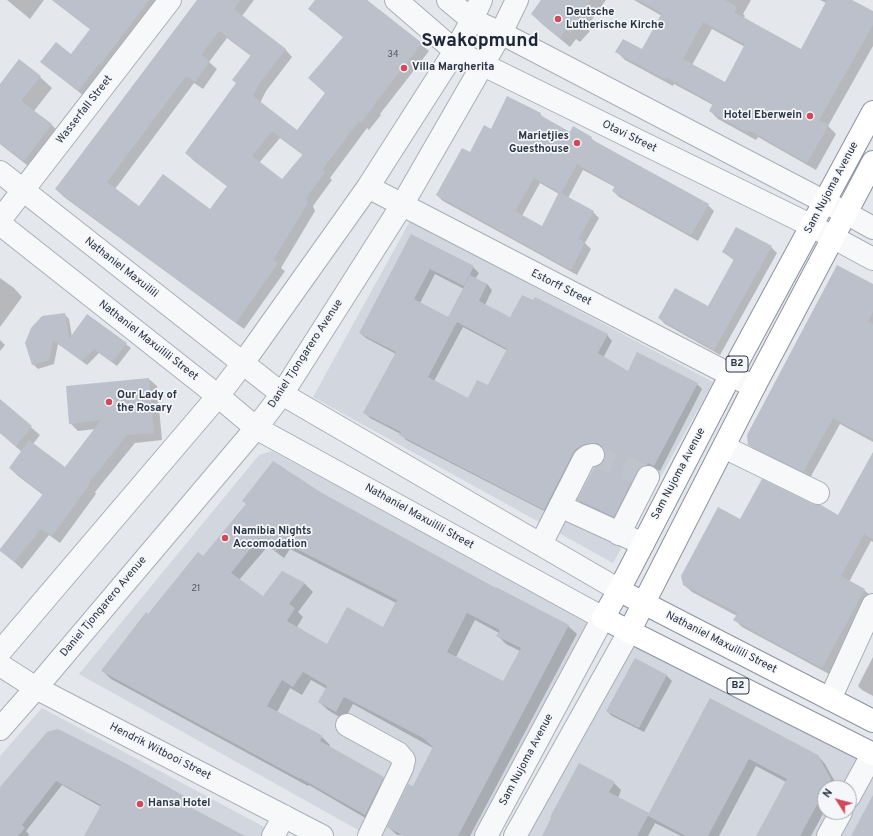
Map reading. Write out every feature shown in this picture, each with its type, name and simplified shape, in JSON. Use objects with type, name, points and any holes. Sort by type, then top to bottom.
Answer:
[{"type":"highway","name":"Sam Nujoma Avenue","points":[[603,618],[730,376],[873,112]]},
{"type":"highway","name":"B2","points":[[629,632],[754,387],[873,162]]},
{"type":"highway","name":"Nathaniel Maxuilili Street","points":[[619,590],[873,721]]},
{"type":"highway","name":"Nathaniel Maxuilili Street","points":[[603,618],[873,754]]},
{"type":"street","name":"Wasserfall Street","points":[[0,220],[170,0]]},
{"type":"street","name":"Otavi Street","points":[[396,0],[455,51],[812,226],[873,259]]},
{"type":"street","points":[[448,0],[472,20],[501,33],[873,228]]},
{"type":"street","points":[[0,652],[218,396],[243,363],[368,187],[455,51],[481,0]]},
{"type":"street","name":"Daniel Tjongarero Avenue","points":[[0,729],[256,428],[282,394],[402,205],[501,33],[518,0]]},
{"type":"street","name":"Nathaniel Maxuilili","points":[[0,172],[243,363]]},
{"type":"street","name":"Estorff Street","points":[[368,187],[730,376],[754,387]]},
{"type":"street","name":"Nathaniel Maxuilili Street","points":[[0,224],[218,396],[256,428],[603,618]]},
{"type":"street","name":"Nathaniel Maxuilili Street","points":[[243,363],[282,394],[619,590]]},
{"type":"street","points":[[724,447],[818,493]]},
{"type":"street","points":[[541,544],[584,459],[593,455]]},
{"type":"street","points":[[619,534],[645,476],[673,486]]},
{"type":"street","points":[[560,506],[642,544]]},
{"type":"street","points":[[830,699],[873,605]]},
{"type":"street","name":"Sam Nujoma Avenue","points":[[486,836],[603,618]]},
{"type":"street","points":[[515,836],[629,632]]},
{"type":"street","name":"Hendrik Witbooi Street","points":[[0,665],[36,688],[322,836]]},
{"type":"street","points":[[347,725],[398,753],[404,760],[402,768],[369,836]]},
{"type":"street","points":[[857,783],[873,754]]},
{"type":"street","points":[[273,836],[284,816]]},
{"type":"street","points":[[828,836],[837,820]]},
{"type":"shaded area","points":[[410,221],[713,382],[613,563],[313,397]]},
{"type":"shaded area","points":[[272,451],[588,621],[474,836],[369,836],[79,674],[259,455]]},
{"type":"shaded area","points":[[632,644],[873,766],[873,836],[524,836]]},
{"type":"shaded area","points":[[42,708],[281,836],[0,836],[0,756]]},
{"type":"building","points":[[52,0],[149,0],[100,65],[99,64],[78,91],[40,62],[56,42],[71,54],[90,29]]},
{"type":"building","points":[[197,0],[240,0],[234,9],[286,49],[259,84],[253,96],[297,130],[325,93],[308,78],[343,37],[308,9],[315,0],[367,0],[422,43],[361,123],[359,121],[322,170],[325,172],[306,198],[308,203],[273,260],[278,263],[236,323],[55,189]],"holes":[[[219,31],[251,55],[232,80],[236,83],[185,153],[227,186],[210,209],[163,174],[139,206],[107,182],[186,76],[195,82],[210,61],[201,55]],[[272,131],[303,154],[282,179],[252,156]]]},
{"type":"building","name":"Deutsche Lutherische Kirche","points":[[541,0],[590,0],[577,18],[581,21],[570,33],[566,30],[560,38],[531,14]]},
{"type":"building","points":[[638,0],[725,0],[737,7],[734,12],[801,49],[827,0],[852,0],[873,11],[873,25],[819,120],[829,125],[807,163],[749,130],[748,133],[709,111],[713,103],[666,77],[665,79],[615,52],[623,39],[642,49],[662,13]],"holes":[[[703,22],[745,44],[725,82],[683,59]]]},
{"type":"building","points":[[19,59],[41,76],[21,101],[52,124],[24,161],[0,143],[0,84]]},
{"type":"building","points":[[507,96],[541,113],[540,115],[570,132],[573,126],[592,137],[591,139],[709,204],[691,235],[612,191],[615,186],[577,164],[561,193],[594,211],[578,239],[585,242],[571,270],[436,195],[462,148],[470,152],[484,125],[491,129]],"holes":[[[534,178],[561,193],[559,192],[542,226],[515,211]]]},
{"type":"building","points":[[736,227],[772,246],[714,350],[658,318],[675,288],[708,306],[734,259],[722,252]]},
{"type":"building","points":[[411,234],[474,266],[464,286],[430,269],[414,299],[448,317],[470,275],[487,284],[479,301],[510,317],[522,295],[533,300],[535,297],[608,334],[598,353],[628,371],[637,352],[698,383],[654,466],[648,463],[637,471],[614,517],[577,500],[594,468],[601,465],[605,459],[603,447],[597,443],[585,444],[576,449],[544,510],[399,435],[401,432],[363,413],[396,352],[359,333]],"holes":[[[457,322],[507,349],[488,385],[477,380],[468,398],[428,377]]]},
{"type":"building","points":[[837,265],[873,284],[873,312],[868,322],[873,324],[873,439],[833,418],[803,472],[748,445],[747,435]]},
{"type":"building","points":[[65,313],[69,339],[87,314],[127,343],[112,362],[94,349],[82,361],[53,340],[49,360],[32,365],[25,343],[31,328],[42,316]]},
{"type":"building","points":[[149,378],[154,433],[127,435],[88,484],[89,485],[52,536],[41,529],[14,562],[0,551],[0,549],[43,494],[9,468],[29,440],[65,467],[101,420],[69,424],[66,386]]},
{"type":"building","points":[[0,399],[32,426],[16,446],[0,433]]},
{"type":"building","points":[[873,452],[873,539],[864,534],[841,576],[865,589],[822,668],[733,620],[738,613],[683,585],[681,576],[718,507],[740,519],[762,479],[813,504],[821,505],[838,515]]},
{"type":"building","points":[[273,461],[322,493],[496,588],[569,625],[458,836],[404,836],[387,827],[408,784],[413,786],[433,747],[423,738],[344,697],[336,712],[318,702],[327,686],[303,672],[293,687],[282,680],[267,706],[323,736],[320,741],[384,777],[365,815],[300,778],[101,671],[146,612],[148,614],[198,552],[203,556],[246,504],[242,501]],"holes":[[[259,538],[276,551],[281,541],[397,600],[383,627],[347,607],[327,644],[287,621],[295,608],[289,604],[305,583],[282,571],[263,596],[231,573]],[[467,613],[500,630],[496,636],[521,648],[503,681],[447,652]]]},
{"type":"building","points":[[635,658],[667,675],[639,728],[606,711]]},
{"type":"building","points":[[710,698],[818,755],[831,779],[817,780],[817,805],[800,836],[756,836],[787,779],[749,759],[708,836],[686,836],[648,816],[637,836],[542,836],[551,818],[550,817],[579,763],[615,782],[609,792],[649,813]]},
{"type":"building","points":[[58,729],[127,764],[186,797],[182,803],[245,836],[84,836],[101,805],[56,781],[22,825],[25,828],[18,836],[0,836],[0,787],[47,732]]},
{"type":"building","points":[[873,795],[873,836],[851,836]]},
{"type":"tunnel","points":[[593,455],[642,475]]},
{"type":"place","name":"Deutsche Lutherische Kirche","points":[[558,19]]},
{"type":"place","name":"Villa Margherita","points":[[404,68]]},
{"type":"place","name":"Hotel Eberwein","points":[[810,116]]},
{"type":"place","name":"Marietjies Guesthouse","points":[[577,143]]},
{"type":"place","name":"Our Lady of the Rosary","points":[[109,402]]},
{"type":"place","name":"Namibia Nights Accomodation","points":[[225,538]]},
{"type":"place","name":"Hansa Hotel","points":[[140,804]]},
{"type":"district","name":"Swakopmund","points":[[480,42]]}]
